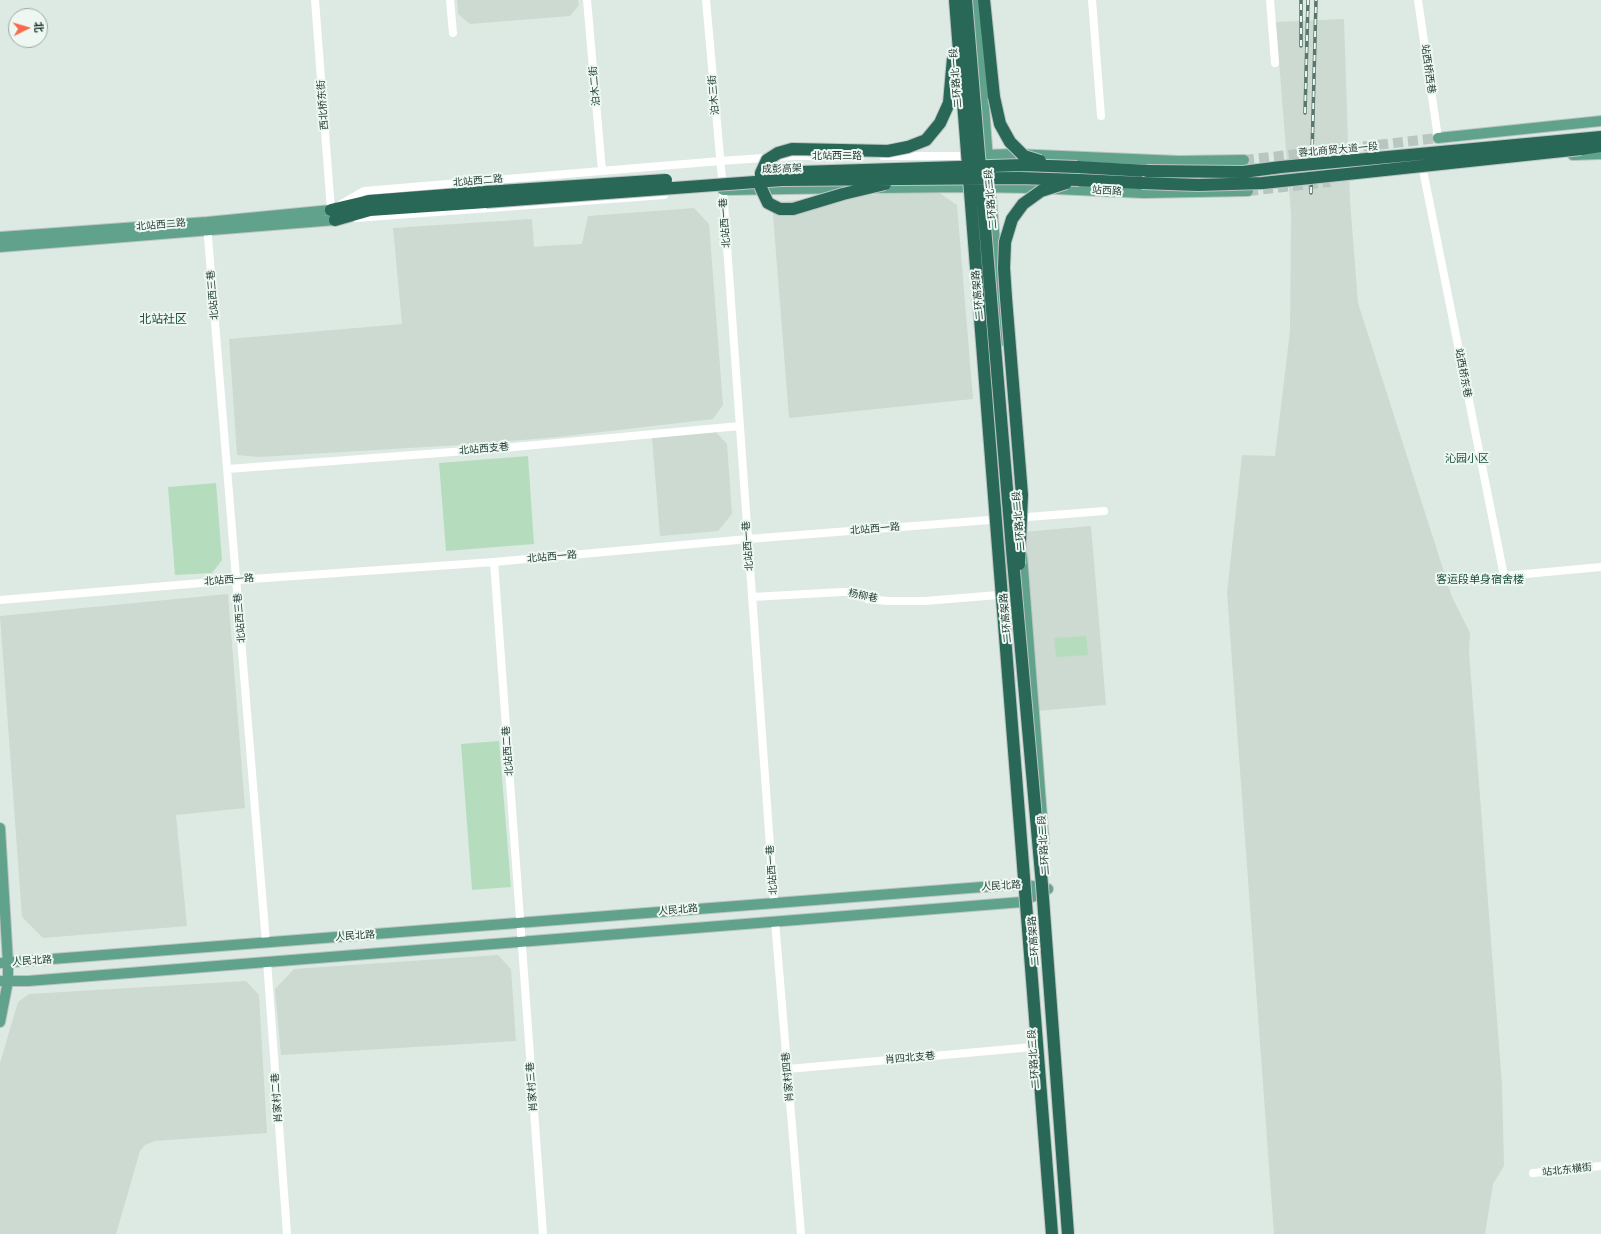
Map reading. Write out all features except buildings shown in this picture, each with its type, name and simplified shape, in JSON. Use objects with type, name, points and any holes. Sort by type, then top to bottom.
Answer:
[{"type":"highway","points":[[984,0],[994,97],[1000,124],[1010,142],[1024,156],[1040,161],[1077,167]]},
{"type":"highway","points":[[907,179],[843,194],[793,209],[780,209],[768,203],[760,188],[761,172],[767,160],[778,153],[792,149],[888,151],[908,147],[926,140],[940,123],[949,103],[956,1]]},
{"type":"highway","name":"二环高架路","points":[[956,1],[1017,613],[1042,885],[1068,1234]]},
{"type":"highway","name":"二环高架路","points":[[956,1],[1052,1234]]},
{"type":"highway","name":"蓉北商贸大道一段","points":[[1077,167],[1147,171],[1243,172],[1280,167],[1601,137]]},
{"type":"highway","points":[[1017,613],[1022,495],[1004,268],[1005,242],[1012,219],[1023,204],[1041,191],[1057,185],[1079,180],[1198,186],[1263,183],[1601,146]]},
{"type":"highway","name":"成彭高架","points":[[486,197],[784,172],[1023,165],[1077,167]]},
{"type":"highway","name":"成彭高架","points":[[486,197],[782,180],[1020,178],[1079,180]]},
{"type":"highway","points":[[333,215],[486,197]]},
{"type":"main road","points":[[976,0],[988,154]]},
{"type":"main road","name":"二环路北一段","points":[[956,1],[962,156]]},
{"type":"main road","points":[[1438,138],[1601,121]]},
{"type":"main road","name":"二环路北二段","points":[[988,154],[1019,517],[1048,889]]},
{"type":"main road","points":[[1021,884],[962,156],[1014,154],[1179,160],[1244,160]]},
{"type":"main road","points":[[1424,170],[1529,158],[1601,154]]},
{"type":"main road","name":"北站西二路","points":[[723,190],[965,187]]},
{"type":"main road","name":"站西路","points":[[965,187],[1144,193],[1248,191]]},
{"type":"main road","name":"北站西二路","points":[[0,247],[333,215]]},
{"type":"main road","name":"北站西二路","points":[[0,238],[207,226]]},
{"type":"main road","points":[[0,828],[4,963],[4,981],[0,1022]]},
{"type":"main road","name":"人民北路","points":[[4,963],[1021,884],[1048,889]]},
{"type":"main road","name":"二环路北三段","points":[[1021,884],[1047,1234]]},
{"type":"main road","points":[[1048,889],[1074,1234]]},
{"type":"main road","name":"人民北路","points":[[4,981],[28,981],[522,940],[1022,902],[1048,889]]},
{"type":"street","name":"西北桥东街","points":[[315,0],[333,215]]},
{"type":"street","points":[[450,0],[452,33]]},
{"type":"street","name":"泊木二街","points":[[587,0],[602,171]]},
{"type":"street","name":"泊木三街","points":[[706,0],[723,190]]},
{"type":"street","points":[[1092,0],[1100,116]]},
{"type":"street","points":[[1270,0],[1275,63]]},
{"type":"street","name":"站西桥西巷","points":[[1418,0],[1438,138]]},
{"type":"street","name":"北站西二路","points":[[333,215],[364,191],[794,156],[962,156]]},
{"type":"street","name":"站西桥东巷","points":[[1424,170],[1504,576],[1601,567]]},
{"type":"street","name":"北站西二路","points":[[333,215],[723,190]]},
{"type":"street","name":"北站西一巷","points":[[723,190],[774,902]]},
{"type":"street","name":"北站西三巷","points":[[207,226],[266,943]]},
{"type":"street","name":"北站西支巷","points":[[228,469],[492,449],[740,426]]},
{"type":"street","name":"北站西一路","points":[[0,600],[237,580],[494,562],[748,539],[1104,510]]},
{"type":"street","name":"北站西二巷","points":[[494,562],[522,940]]},
{"type":"street","name":"杨柳巷","points":[[752,597],[854,592],[867,599],[874,600],[925,601],[998,595]]},
{"type":"street","name":"肖家村四巷","points":[[775,921],[801,1234]]},
{"type":"street","name":"肖家村三巷","points":[[522,940],[543,1234]]},
{"type":"street","name":"肖家村二巷","points":[[267,961],[287,1234]]},
{"type":"street","name":"肖四北支巷","points":[[788,1069],[1033,1047]]},
{"type":"street","name":"站北东横街","points":[[1534,1173],[1601,1166]]},
{"type":"shaded area","points":[[457,0],[578,0],[579,5],[570,16],[470,24],[458,14]]},
{"type":"shaded area","points":[[1344,19],[1350,201],[1358,303],[1452,597],[1470,633],[1469,652],[1502,1085],[1504,1166],[1493,1184],[1485,1234],[1274,1234],[1227,593],[1242,455],[1275,456],[1290,331],[1291,214],[1276,22]]},
{"type":"shaded area","points":[[935,190],[957,205],[973,399],[789,418],[772,202]]},
{"type":"shaded area","points":[[694,208],[709,224],[723,405],[713,419],[558,437],[476,444],[259,457],[237,455],[229,339],[402,324],[393,228],[532,219],[534,247],[582,244],[588,216]]},
{"type":"shaded area","points":[[716,432],[727,444],[732,514],[718,531],[660,536],[652,438]]},
{"type":"shaded area","points":[[1091,526],[1106,705],[1037,711],[1023,532]]},
{"type":"shaded area","points":[[228,594],[245,808],[176,815],[187,926],[43,938],[22,917],[0,616]]},
{"type":"shaded area","points":[[498,955],[511,969],[516,1041],[281,1055],[275,989],[294,969]]},
{"type":"shaded area","points":[[246,981],[259,995],[267,1133],[155,1141],[145,1145],[140,1151],[116,1234],[0,1234],[0,1063],[18,1002],[29,994]]},
{"type":"green space","points":[[528,456],[534,544],[446,551],[439,463]]},
{"type":"green space","points":[[216,483],[222,560],[212,573],[175,575],[168,487]]},
{"type":"green space","points":[[1086,636],[1088,655],[1056,657],[1054,638]]},
{"type":"green space","points":[[499,741],[511,887],[472,890],[461,744]]},
{"type":"tunnel","points":[[1244,160],[1438,138]]},
{"type":"tunnel","points":[[1248,191],[1330,182]]},
{"type":"railway","points":[[1301,0],[1301,46]]},
{"type":"railway","points":[[1305,113],[1308,0]]},
{"type":"railway","points":[[1311,193],[1316,0]]},
{"type":"district","name":"北站社区","points":[[163,320]]},
{"type":"district","name":"沁园小区","points":[[1467,459]]},
{"type":"district","name":"客运段单身宿舍楼","points":[[1480,580]]}]
